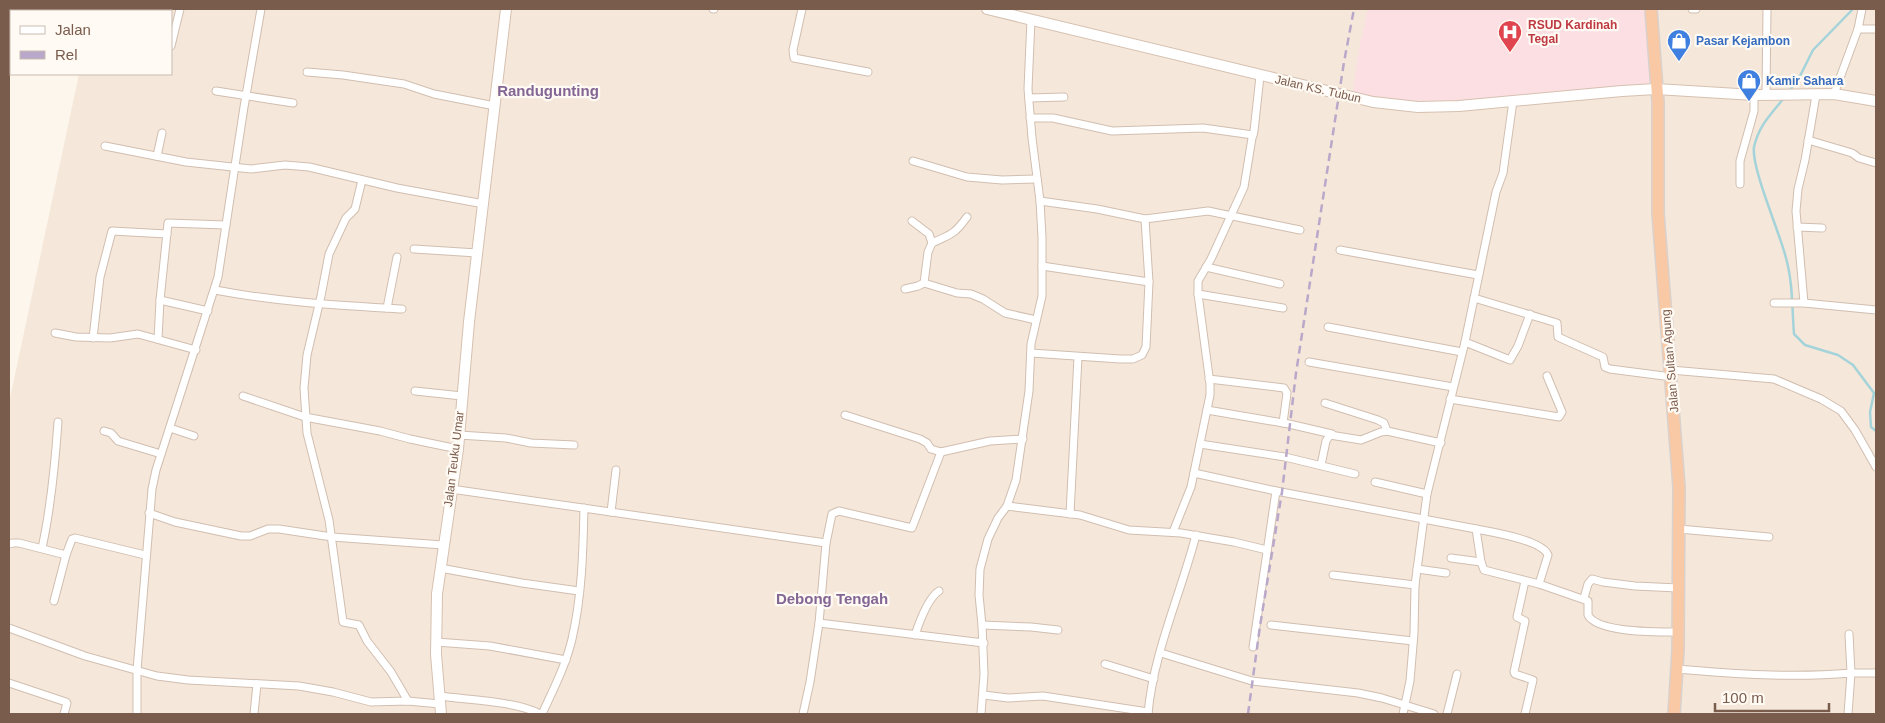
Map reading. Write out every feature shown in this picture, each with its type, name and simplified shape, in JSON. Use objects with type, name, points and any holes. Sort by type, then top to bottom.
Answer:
[{"type":"highway","name":"Jalan Sultan Agung","points":[[1651,9],[1658,102],[1658,213],[1678,461],[1678,632],[1674,714]]},
{"type":"main road","name":"Jalan Teuku Umar","points":[[441,705],[436,642],[437,594],[458,449],[477,253],[506,9]]},
{"type":"main road","name":"Jalan KS. Tubun","points":[[991,9],[1169,54],[1224,65],[1260,76],[1373,102],[1418,107],[1656,89],[1754,95],[1834,94],[1876,101]]},
{"type":"street","points":[[172,42],[180,9]]},
{"type":"street","points":[[138,714],[137,670],[145,555],[152,489],[161,454],[215,290],[261,9]]},
{"type":"street","points":[[802,9],[793,50],[794,58],[868,72]]},
{"type":"street","points":[[1766,95],[1767,9]]},
{"type":"street","points":[[1834,94],[1858,29],[1862,9]]},
{"type":"street","points":[[981,714],[984,695],[984,643],[978,580],[981,560],[988,538],[998,518],[1007,506],[1016,480],[1029,391],[1031,352],[1042,296],[1040,201],[1028,98],[1031,19]]},
{"type":"street","points":[[1858,29],[1876,30]]},
{"type":"street","points":[[307,72],[404,84],[434,94],[495,106]]},
{"type":"street","points":[[1173,532],[1194,473],[1210,395],[1198,281],[1244,187],[1260,76]]},
{"type":"street","points":[[216,91],[293,103]]},
{"type":"street","points":[[1740,184],[1740,161],[1754,111],[1754,95]]},
{"type":"street","points":[[1800,303],[1797,227],[1798,189],[1816,95]]},
{"type":"street","points":[[1028,98],[1064,97]]},
{"type":"street","points":[[1403,714],[1410,681],[1414,585],[1427,494],[1462,352],[1496,192],[1503,172],[1513,101]]},
{"type":"street","points":[[1030,118],[1053,118],[1112,131],[1203,128],[1253,135]]},
{"type":"street","points":[[157,156],[162,133]]},
{"type":"street","points":[[1808,140],[1852,153],[1859,158],[1876,163]]},
{"type":"street","points":[[105,146],[186,162],[251,169],[285,164],[309,167],[362,180],[484,204]]},
{"type":"street","points":[[913,161],[968,177],[1002,180],[1037,179]]},
{"type":"street","points":[[362,180],[355,209],[346,218],[329,254],[306,363],[305,417],[308,438],[329,520],[344,622],[346,624],[359,625],[367,641],[394,677],[408,701]]},
{"type":"street","points":[[1040,201],[1097,209],[1145,220],[1208,211],[1229,217],[1300,230]]},
{"type":"street","points":[[932,243],[947,238],[957,230],[967,217]]},
{"type":"street","points":[[1031,352],[1120,359],[1134,358],[1142,355],[1146,347],[1149,282],[1145,220]]},
{"type":"street","points":[[912,221],[929,234],[932,243],[928,252],[924,283]]},
{"type":"street","points":[[158,339],[168,223],[226,224]]},
{"type":"street","points":[[1797,227],[1822,228]]},
{"type":"street","points":[[93,338],[100,277],[112,231],[167,234]]},
{"type":"street","points":[[414,249],[477,253]]},
{"type":"street","points":[[1340,250],[1478,275]]},
{"type":"street","points":[[387,308],[397,256]]},
{"type":"street","points":[[1042,266],[1149,282]]},
{"type":"street","points":[[1206,267],[1280,284]]},
{"type":"street","points":[[905,289],[924,283],[957,293],[971,294],[983,299],[1005,314],[1036,320]]},
{"type":"street","points":[[215,290],[250,297],[319,305],[402,309]]},
{"type":"street","points":[[1198,294],[1283,308]]},
{"type":"street","points":[[1474,298],[1557,323],[1558,337],[1603,357],[1605,367],[1610,369],[1774,379],[1822,399],[1841,411],[1855,430],[1876,466]]},
{"type":"street","points":[[160,300],[208,311]]},
{"type":"street","points":[[1774,302],[1876,310]]},
{"type":"street","points":[[1464,342],[1510,360],[1518,346],[1530,314]]},
{"type":"street","points":[[1328,328],[1462,352]]},
{"type":"street","points":[[55,333],[93,338],[110,338],[138,334],[196,350]]},
{"type":"street","points":[[1070,514],[1078,356]]},
{"type":"street","points":[[1309,362],[1453,387]]},
{"type":"street","points":[[1450,399],[1559,417],[1562,412],[1547,376]]},
{"type":"street","points":[[1209,379],[1284,388],[1287,393],[1282,423]]},
{"type":"street","points":[[414,391],[462,396]]},
{"type":"street","points":[[244,396],[305,417],[380,431],[458,449]]},
{"type":"street","points":[[1325,403],[1378,420],[1384,423],[1387,432]]},
{"type":"street","points":[[1208,410],[1361,440],[1369,438],[1375,433],[1387,432],[1440,443]]},
{"type":"street","points":[[845,415],[920,439],[936,452],[990,442],[1023,439]]},
{"type":"street","points":[[42,548],[54,477],[58,422]]},
{"type":"street","points":[[170,428],[194,436]]},
{"type":"street","points":[[104,431],[112,433],[118,441],[161,454]]},
{"type":"street","points":[[458,435],[506,438],[531,443],[574,445]]},
{"type":"street","points":[[1321,465],[1326,441],[1330,435],[1334,435]]},
{"type":"street","points":[[1200,444],[1285,458],[1355,474]]},
{"type":"street","points":[[803,714],[819,623],[826,543],[832,514],[839,511],[912,528],[941,452]]},
{"type":"street","points":[[612,512],[616,470]]},
{"type":"street","points":[[1194,473],[1276,491],[1476,528],[1535,544],[1547,552],[1548,560],[1540,584]]},
{"type":"street","points":[[1375,482],[1427,494]]},
{"type":"street","points":[[451,489],[826,543]]},
{"type":"street","points":[[1253,647],[1276,491]]},
{"type":"street","points":[[1007,506],[1070,514],[1130,530],[1173,532],[1234,542],[1267,550]]},
{"type":"street","points":[[9,628],[85,656],[157,676],[188,680],[298,686],[333,692],[371,702],[408,701],[441,705],[509,705],[541,714],[566,660],[572,639],[583,567],[584,508]]},
{"type":"street","points":[[149,513],[175,522],[242,536],[250,536],[268,529],[332,537],[443,545]]},
{"type":"street","points":[[1476,528],[1484,570],[1540,584],[1584,598],[1589,604],[1588,615],[1594,622],[1619,629],[1648,632],[1678,632]]},
{"type":"street","points":[[1679,528],[1769,537]]},
{"type":"street","points":[[984,695],[1008,698],[1043,696],[1148,713],[1154,678],[1174,604],[1190,560],[1196,536]]},
{"type":"street","points":[[54,601],[72,539],[75,538],[145,555]]},
{"type":"street","points":[[9,544],[13,542],[66,555]]},
{"type":"street","points":[[1451,558],[1481,562]]},
{"type":"street","points":[[440,568],[579,591]]},
{"type":"street","points":[[1417,569],[1446,573]]},
{"type":"street","points":[[1334,575],[1414,585]]},
{"type":"street","points":[[1584,598],[1588,584],[1592,579],[1635,586],[1678,588]]},
{"type":"street","points":[[1524,580],[1516,617],[1525,621],[1514,672],[1533,680],[1525,714]]},
{"type":"street","points":[[914,635],[923,614],[934,595],[939,591]]},
{"type":"street","points":[[819,623],[984,643]]},
{"type":"street","points":[[982,625],[1058,630]]},
{"type":"street","points":[[1271,625],[1413,641]]},
{"type":"street","points":[[1848,714],[1851,673],[1849,634]]},
{"type":"street","points":[[436,642],[490,646],[566,660]]},
{"type":"street","points":[[1161,653],[1252,682],[1358,693],[1382,698],[1434,714]]},
{"type":"street","points":[[1106,664],[1154,678]]},
{"type":"street","points":[[1676,669],[1766,676],[1876,673]]},
{"type":"street","points":[[1447,714],[1457,674]]},
{"type":"street","points":[[9,683],[66,702],[64,714]]},
{"type":"street","points":[[254,714],[257,684]]},
{"type":"shaded area","name":"RSUD Kardinah Tegal","points":[[1368,9],[1658,9],[1661,63],[1654,89],[1424,106],[1352,98],[1360,43]]},
{"type":"shaded area","points":[[1876,9],[1876,714],[9,714],[9,403],[79,75],[172,75],[172,10],[93,10]]},
{"type":"waterway","points":[[1790,90],[1799,78],[1813,50],[1853,9]]},
{"type":"waterway","points":[[1783,99],[1759,133],[1754,147],[1754,157],[1761,185],[1783,247],[1788,267],[1794,334],[1805,345],[1838,355],[1853,365],[1874,393],[1870,412],[1871,427],[1876,431]]},
{"type":"railway","points":[[1248,714],[1282,492],[1296,373],[1344,62],[1354,9]]},
{"type":"place","name":"RSUD Kardinah Tegal","points":[[1510,53]]},
{"type":"place","name":"Pasar Kejambon","points":[[1679,62]]},
{"type":"place","name":"Kamir Sahara","points":[[1749,102]]},
{"type":"district","name":"Randugunting","points":[[548,90]]},
{"type":"district","name":"Debong Tengah","points":[[832,598]]}]
